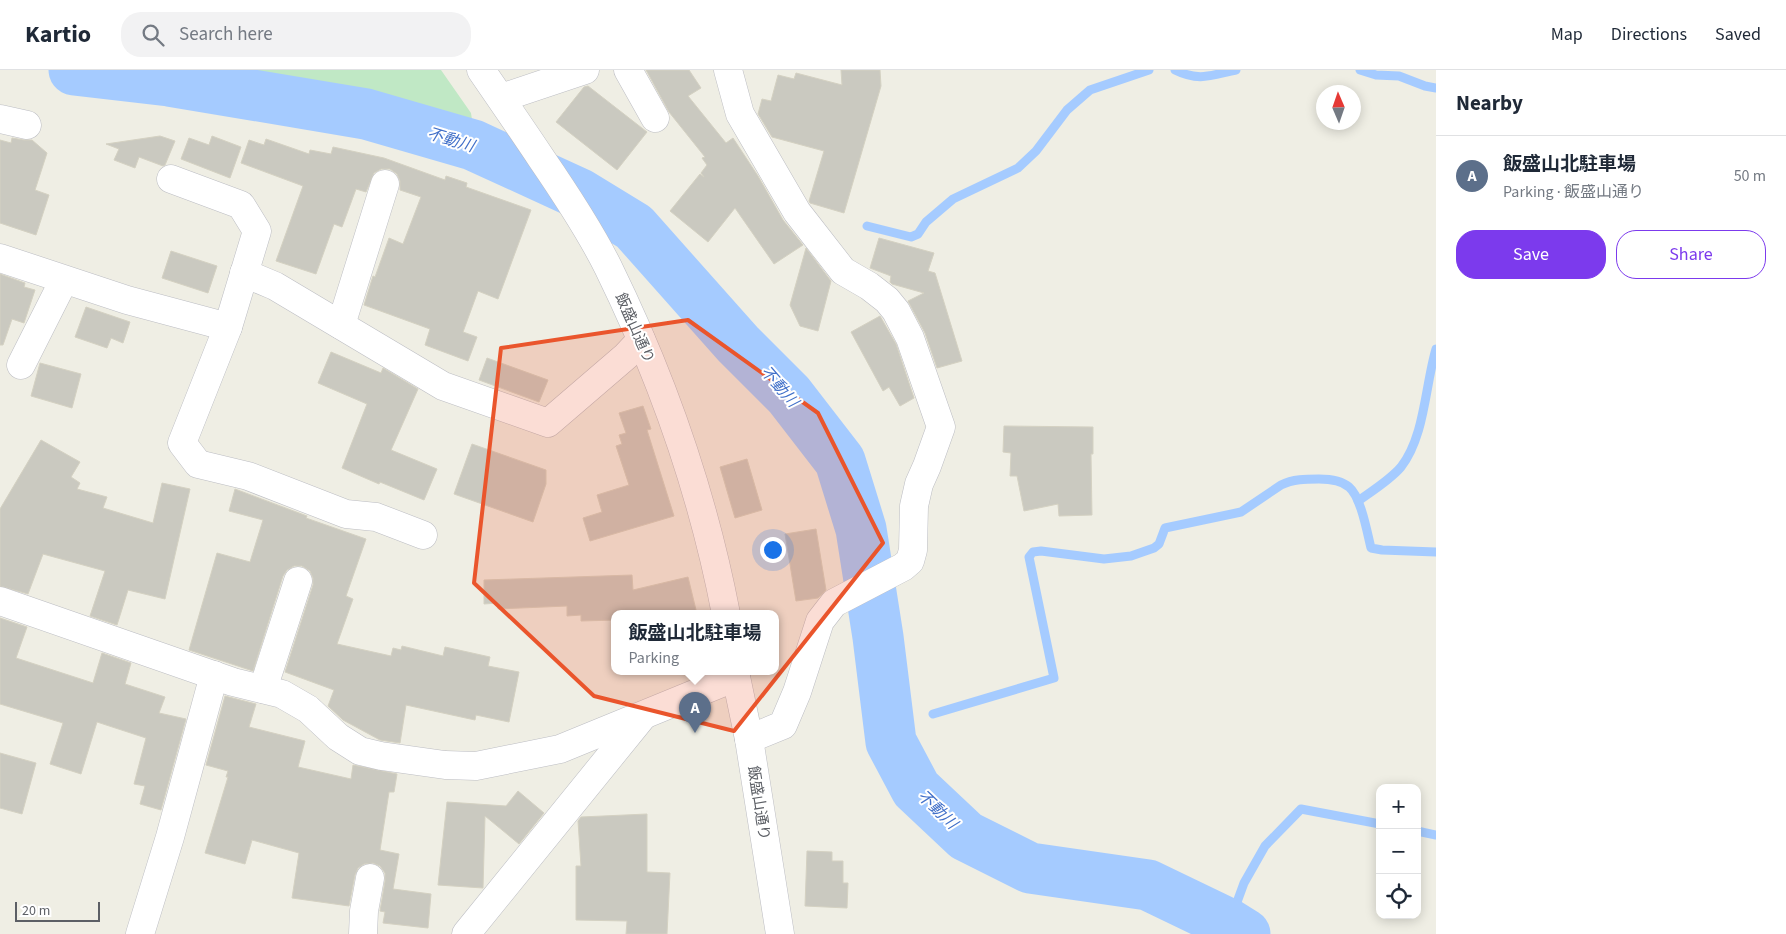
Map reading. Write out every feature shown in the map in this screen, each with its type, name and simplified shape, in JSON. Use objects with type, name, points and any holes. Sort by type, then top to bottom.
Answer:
[{"type":"street","name":"飯盛山通り","points":[[481,70],[547,166],[581,221],[607,267],[641,340],[667,402],[686,460],[714,554],[725,610]]},
{"type":"street","points":[[501,98],[585,70]]},
{"type":"street","points":[[628,70],[655,118]]},
{"type":"street","points":[[728,70],[740,114],[798,212],[843,271],[869,286],[892,305],[896,311],[910,338],[941,427],[919,484],[914,506],[913,550],[910,561],[903,567],[834,603],[820,621],[797,692],[783,725],[749,740]]},
{"type":"street","points":[[0,119],[27,125]]},
{"type":"street","points":[[171,179],[241,205],[257,231],[228,327],[182,443],[198,464],[248,476],[346,514],[376,517],[422,535]]},
{"type":"street","points":[[341,325],[385,184]]},
{"type":"street","points":[[0,258],[127,300],[228,327]]},
{"type":"street","points":[[244,273],[275,286],[442,386],[548,424],[626,356],[641,340]]},
{"type":"street","points":[[21,364],[64,280]]},
{"type":"street","points":[[263,690],[298,581]]},
{"type":"street","points":[[0,601],[214,675],[282,694],[308,709],[338,737],[360,751],[381,756],[445,765],[476,766],[560,749],[734,675]]},
{"type":"street","points":[[140,934],[170,838],[214,675]]},
{"type":"street","name":"飯盛山通り","points":[[736,675],[749,740],[780,934]]},
{"type":"street","points":[[466,934],[643,715]]},
{"type":"street","points":[[364,934],[364,911],[370,878]]},
{"type":"highlighted area","points":[[688,320],[818,413],[883,543],[734,731],[594,696],[474,583],[501,348]]},
{"type":"green space","points":[[186,70],[441,70],[471,113],[473,126],[400,100],[332,85],[260,80]]},
{"type":"building","points":[[646,70],[689,70],[701,88],[688,96],[726,143],[733,138],[758,176],[783,220],[803,245],[774,264],[735,208],[708,242],[670,211],[700,174],[704,177],[701,173],[707,165],[702,158],[705,157],[669,112]]},
{"type":"building","points":[[841,70],[880,70],[881,86],[844,213],[810,203],[809,201],[824,151],[772,137],[758,114],[762,99],[771,101],[778,75],[794,79],[796,73],[842,85]]},
{"type":"building","points":[[588,86],[647,132],[617,170],[556,122],[584,87]]},
{"type":"building","points":[[160,136],[175,141],[163,166],[139,157],[135,168],[114,160],[119,149],[106,144]]},
{"type":"building","points":[[212,136],[241,147],[230,178],[181,159],[189,138],[209,145]]},
{"type":"building","points":[[12,138],[32,140],[47,153],[35,190],[49,195],[36,235],[0,223],[0,140],[11,143]]},
{"type":"building","points":[[266,139],[309,154],[310,150],[331,154],[333,147],[384,158],[445,180],[446,176],[467,183],[466,187],[531,210],[498,299],[478,291],[463,332],[477,337],[468,361],[425,345],[430,329],[364,305],[373,276],[375,277],[389,238],[403,244],[421,197],[400,190],[400,181],[397,174],[390,169],[381,169],[374,173],[366,192],[356,189],[342,227],[334,224],[316,274],[276,261],[303,186],[241,163],[249,140],[264,145]]},
{"type":"building","points":[[879,238],[934,253],[928,271],[935,273],[962,361],[937,368],[925,333],[908,301],[924,293],[892,284],[890,282],[891,276],[870,268]]},
{"type":"building","points":[[806,248],[831,281],[818,331],[800,326],[790,305]]},
{"type":"building","points":[[171,251],[217,266],[208,293],[162,278]]},
{"type":"building","points":[[0,274],[25,283],[24,287],[35,290],[24,323],[12,319],[3,345],[0,345]]},
{"type":"building","points":[[86,307],[130,322],[123,343],[111,338],[107,348],[75,337]]},
{"type":"building","points":[[880,316],[896,344],[914,398],[900,406],[889,387],[883,391],[851,332]]},
{"type":"building","points":[[331,352],[381,373],[383,368],[418,389],[391,450],[437,469],[424,500],[342,468],[367,404],[318,383]]},
{"type":"building","points":[[487,358],[548,380],[539,402],[479,380]]},
{"type":"building","points":[[40,363],[81,374],[72,408],[31,396]]},
{"type":"building","points":[[643,406],[651,429],[647,430],[674,516],[590,541],[583,518],[602,512],[597,495],[629,485],[616,446],[622,444],[619,435],[626,433],[619,413]]},
{"type":"building","points":[[1004,426],[1093,427],[1093,454],[1091,454],[1092,515],[1059,516],[1058,504],[1024,511],[1017,476],[1010,476],[1011,453],[1003,452]]},
{"type":"building","points":[[41,440],[80,462],[71,477],[80,483],[77,489],[107,497],[103,508],[153,523],[162,483],[190,489],[165,599],[128,590],[117,625],[90,616],[105,571],[43,554],[28,594],[0,586],[0,509]]},
{"type":"building","points":[[472,444],[546,470],[546,484],[533,522],[454,494]]},
{"type":"building","points":[[747,459],[762,510],[735,518],[720,467]]},
{"type":"building","points":[[235,489],[307,516],[306,518],[366,539],[346,596],[353,599],[337,644],[391,656],[393,648],[401,650],[402,646],[443,656],[445,647],[490,657],[488,666],[519,672],[509,722],[476,715],[475,720],[406,705],[400,743],[380,740],[343,720],[328,706],[334,690],[285,672],[313,585],[310,571],[302,566],[294,566],[287,570],[283,576],[253,671],[189,650],[217,553],[250,562],[263,520],[229,511]]},
{"type":"building","points":[[816,529],[826,590],[818,598],[796,601],[785,534]]},
{"type":"building","points":[[632,575],[633,590],[688,577],[696,610],[611,610],[611,620],[581,621],[581,615],[567,616],[567,606],[498,609],[498,603],[484,604],[484,580]]},
{"type":"building","points":[[0,618],[27,627],[16,658],[93,683],[102,653],[131,663],[125,684],[165,697],[159,713],[186,719],[161,810],[140,804],[145,786],[134,784],[146,738],[97,722],[81,774],[50,764],[63,723],[0,704]]},
{"type":"building","points":[[225,696],[256,704],[249,727],[305,741],[298,767],[351,779],[353,765],[397,774],[394,792],[389,792],[380,850],[399,854],[393,889],[431,894],[428,928],[383,923],[385,912],[380,911],[385,873],[380,866],[373,863],[364,864],[358,868],[349,906],[292,898],[299,853],[252,840],[245,864],[205,853],[228,777],[226,777],[228,771],[206,765]]},
{"type":"building","points":[[0,753],[36,763],[22,814],[0,808]]},
{"type":"building","points":[[518,791],[544,813],[519,844],[485,816],[483,888],[438,885],[447,802],[506,806]]},
{"type":"building","points":[[647,814],[647,872],[670,873],[667,934],[626,934],[627,921],[576,920],[576,866],[581,866],[578,821],[581,817]]},
{"type":"building","points":[[807,851],[832,852],[832,861],[843,861],[843,883],[848,883],[847,908],[805,906]]},
{"type":"waterway","name":"不動川","points":[[74,70],[169,81],[366,114],[473,145],[580,194],[634,227],[738,344],[789,395],[840,461],[861,529],[878,637],[891,742],[916,789],[966,836],[1030,868],[1148,885],[1229,924],[1245,934]]},
{"type":"waterway","points":[[867,226],[911,237],[918,234],[926,222],[953,199],[1018,168],[1036,151],[1067,110],[1090,90],[1149,70]]},
{"type":"waterway","points":[[1175,70],[1199,77],[1236,70]]},
{"type":"waterway","points":[[1360,70],[1376,75],[1399,76],[1436,88]]},
{"type":"waterway","points":[[1358,501],[1392,476],[1409,455],[1420,426],[1436,349]]},
{"type":"waterway","points":[[933,714],[1054,678],[1029,557],[1033,552],[1041,551],[1104,559],[1131,556],[1154,548],[1159,544],[1165,528],[1241,512],[1281,485],[1300,480],[1319,479],[1339,481],[1353,492],[1363,515],[1371,548],[1436,552]]},
{"type":"waterway","points":[[1229,924],[1244,883],[1265,846],[1301,809],[1376,823]]},
{"type":"waterway","points":[[1421,832],[1436,835]]},
{"type":"place","name":"飯盛山北駐車場","points":[[695,733]]}]
